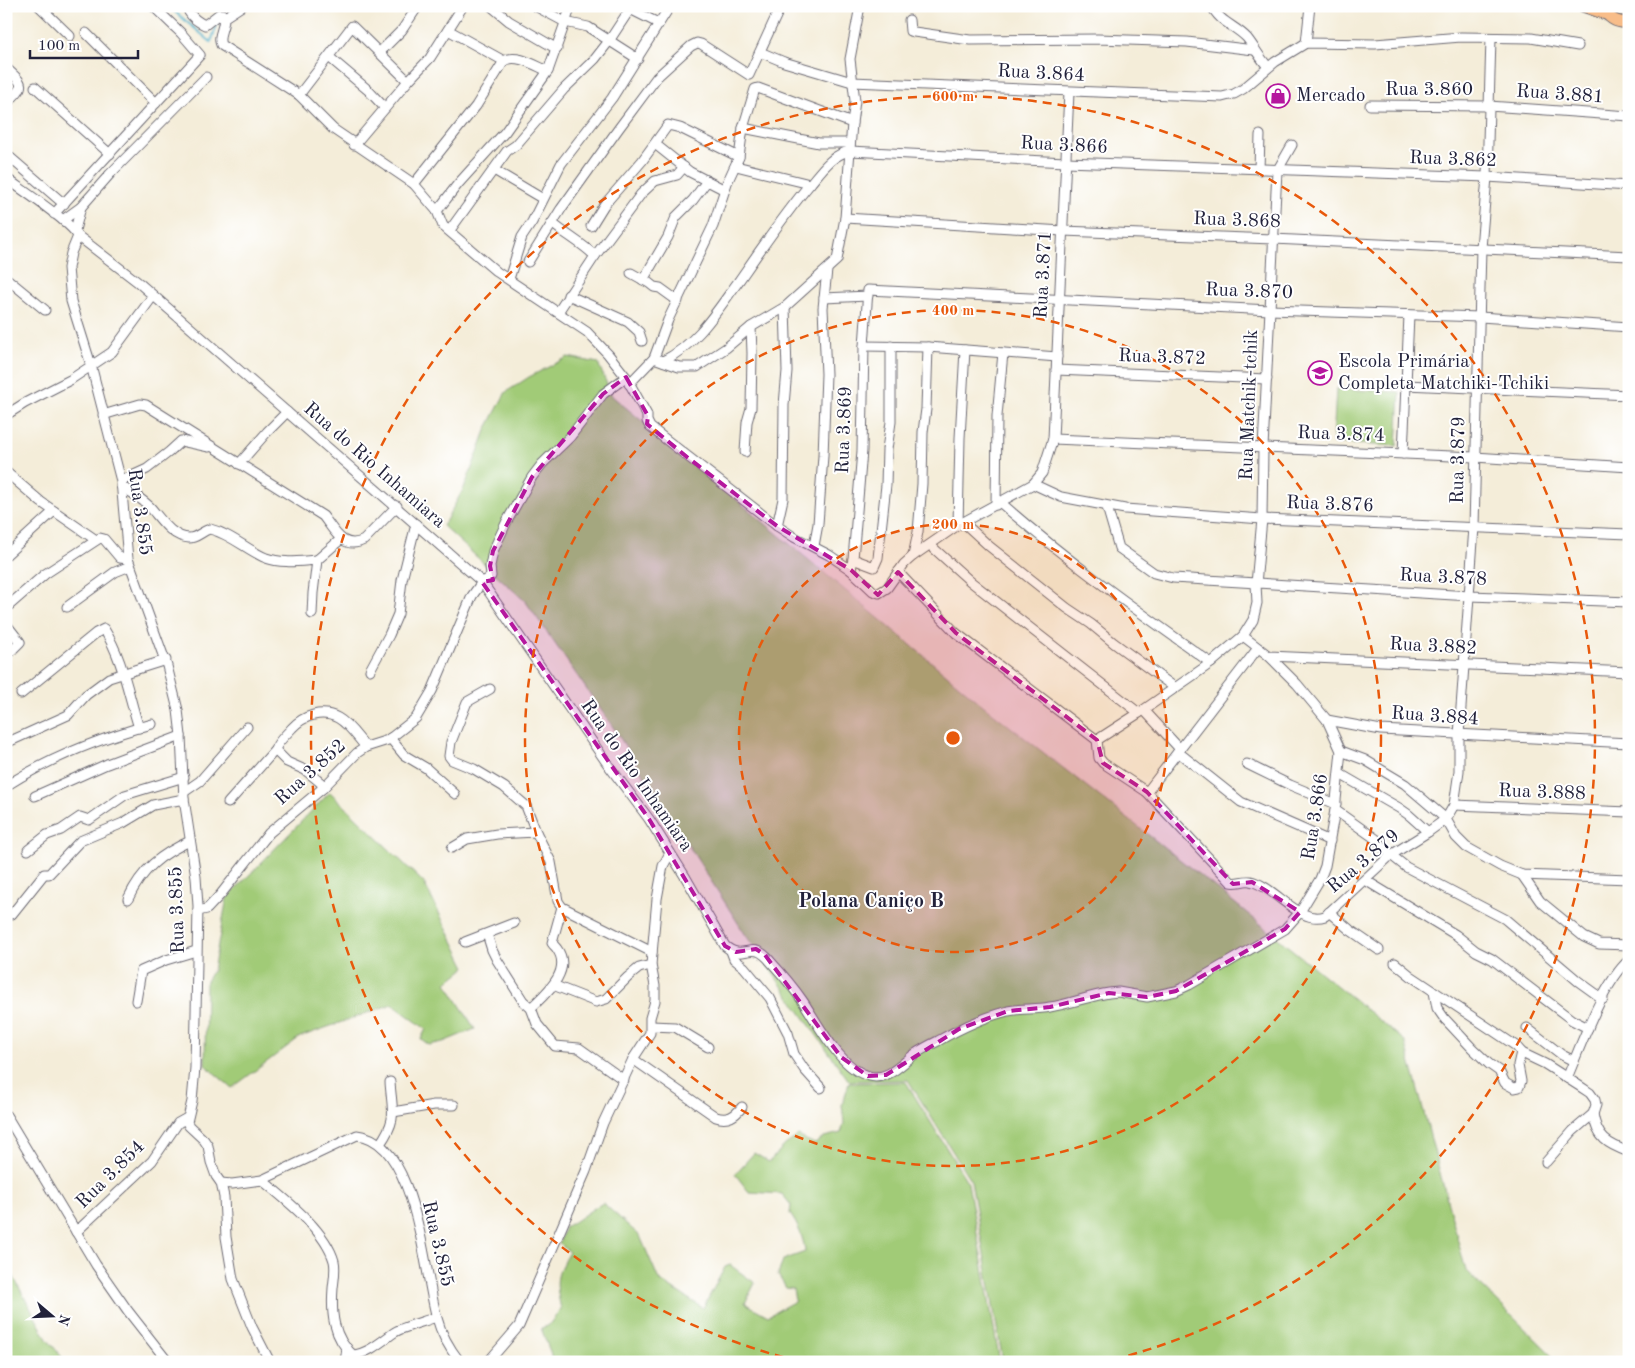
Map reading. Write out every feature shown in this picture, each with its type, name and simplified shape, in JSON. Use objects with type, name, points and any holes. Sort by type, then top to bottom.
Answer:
[{"type":"main road","points":[[1583,6],[1604,10],[1618,21],[1629,22]]},
{"type":"street","points":[[38,6],[70,36]]},
{"type":"street","points":[[58,217],[64,204],[200,55],[181,32],[153,6]]},
{"type":"street","points":[[191,6],[189,12],[198,22],[205,25],[219,14],[225,17]]},
{"type":"street","points":[[225,17],[242,6]]},
{"type":"street","points":[[380,52],[402,30],[418,6]]},
{"type":"street","points":[[354,144],[430,58],[463,6]]},
{"type":"street","points":[[491,6],[509,21],[557,50]]},
{"type":"street","points":[[535,6],[565,22],[588,28],[638,59]]},
{"type":"street","points":[[436,211],[505,132],[548,71],[571,6]]},
{"type":"street","points":[[509,279],[522,237],[532,222],[561,164],[612,98],[670,6]]},
{"type":"street","points":[[528,262],[552,223],[657,77],[691,46],[697,43],[747,76],[750,74],[779,10],[778,6]]},
{"type":"street","points":[[654,358],[679,367],[697,367],[726,348],[751,328],[785,307],[837,260],[845,218],[855,101],[850,59],[860,6]]},
{"type":"street","points":[[1212,6],[1220,18],[1247,39],[1268,67],[1306,43],[1375,44],[1439,38],[1491,38],[1538,39],[1578,46]]},
{"type":"street","points":[[1306,43],[1310,6]]},
{"type":"street","points":[[450,230],[507,152],[516,145],[564,89],[595,59],[609,41],[627,8],[658,24]]},
{"type":"street","points":[[225,17],[219,39],[221,45],[299,95],[333,129],[414,184],[436,211],[443,226],[497,272],[558,312],[596,340],[627,380],[648,416],[647,421],[650,427],[777,526],[829,555],[851,570],[873,591],[879,593],[887,588],[898,572],[913,556],[961,524],[1033,484]]},
{"type":"street","points":[[909,20],[910,31],[970,40],[1098,39],[1187,42],[1254,50]]},
{"type":"street","points":[[299,95],[352,26],[408,81]]},
{"type":"street","points":[[448,30],[504,61]]},
{"type":"street","points":[[86,33],[156,103]]},
{"type":"street","name":"Rua 3.879","points":[[1300,912],[1311,918],[1318,918],[1329,912],[1390,855],[1446,819],[1454,805],[1459,771],[1459,735],[1474,527],[1481,248],[1487,177],[1491,38]]},
{"type":"street","name":"Rua 3.864","points":[[760,52],[784,62],[852,82],[1152,96],[1228,97],[1243,89],[1268,67]]},
{"type":"street","points":[[329,57],[368,90],[385,108]]},
{"type":"street","points":[[414,184],[476,106],[504,61],[510,58],[517,59],[548,71]]},
{"type":"street","points":[[6,68],[20,80],[21,85],[18,92],[6,104]]},
{"type":"street","points":[[58,217],[81,207],[110,174],[206,77]]},
{"type":"street","points":[[35,86],[110,154]]},
{"type":"street","points":[[627,380],[654,358],[668,320],[713,226],[739,157],[743,128],[754,90],[758,88],[852,123]]},
{"type":"street","name":"Rua 3.871","points":[[1033,484],[1042,473],[1052,440],[1069,92]]},
{"type":"street","name":"Rua 3.860","points":[[1370,105],[1489,106]]},
{"type":"street","name":"Rua 3.881","points":[[1489,106],[1629,116]]},
{"type":"street","points":[[516,116],[530,127]]},
{"type":"street","points":[[591,226],[604,206],[655,144],[666,126],[680,128],[739,157]]},
{"type":"street","name":"Rua 3.866","points":[[743,128],[850,147],[1066,162],[1277,171]]},
{"type":"street","points":[[1259,170],[1260,135]]},
{"type":"street","points":[[655,144],[684,167],[725,190]]},
{"type":"street","points":[[1277,171],[1292,145]]},
{"type":"street","points":[[664,362],[688,346],[706,325],[794,202],[831,161],[850,147]]},
{"type":"street","points":[[6,154],[64,204]]},
{"type":"street","points":[[736,166],[810,184]]},
{"type":"street","points":[[558,312],[595,256],[641,194],[655,181],[677,175],[684,167]]},
{"type":"street","points":[[494,170],[543,199]]},
{"type":"street","name":"Rua 3.862","points":[[1277,171],[1487,177],[1629,186]]},
{"type":"street","name":"Rua Matchik-tchik","points":[[1243,636],[1252,620],[1257,602],[1256,584],[1262,519],[1263,448],[1277,171]]},
{"type":"street","name":"Rua do Rio Inhamiara","points":[[6,178],[58,217],[139,283],[482,582],[609,766],[649,819],[699,900],[719,937],[731,951],[733,957],[770,998],[788,1033],[794,1054],[821,1088]]},
{"type":"street","points":[[643,280],[668,237],[676,217],[693,200],[707,181]]},
{"type":"street","name":"Rua 3.855","points":[[81,207],[68,268],[68,286],[91,365],[121,483],[129,562],[166,660],[178,710],[184,795],[196,877],[198,911],[195,1068],[191,1107],[187,1118]]},
{"type":"street","name":"Rua 3.868","points":[[845,218],[1062,231],[1629,256]]},
{"type":"street","points":[[552,223],[573,240],[583,244],[595,256]]},
{"type":"street","points":[[814,546],[818,524],[823,456],[826,374],[823,308],[827,270]]},
{"type":"street","points":[[631,273],[654,287],[661,289],[678,301]]},
{"type":"street","points":[[6,278],[45,310]]},
{"type":"street","name":"Rua 3.870","points":[[824,298],[868,293],[1480,317],[1629,327]]},
{"type":"street","name":"Rua 3.869","points":[[851,570],[854,559],[862,451],[864,346],[868,293]]},
{"type":"street","points":[[568,295],[628,322],[638,332],[642,341]]},
{"type":"street","points":[[6,416],[26,403],[70,380],[112,352],[153,296]]},
{"type":"street","points":[[777,526],[783,499],[784,405],[787,371],[785,307]]},
{"type":"street","points":[[1403,454],[1409,315]]},
{"type":"street","points":[[746,452],[747,422],[751,408],[751,328]]},
{"type":"street","points":[[864,346],[928,347],[1056,357]]},
{"type":"street","points":[[854,559],[874,567],[878,558],[891,422],[891,346]]},
{"type":"street","points":[[913,556],[918,532],[922,484],[928,347]]},
{"type":"street","points":[[961,524],[960,438],[965,350]]},
{"type":"street","points":[[999,504],[997,416],[1003,353]]},
{"type":"street","name":"Rua 3.872","points":[[1056,370],[1267,379]]},
{"type":"street","name":"Rua 3.852","points":[[198,911],[207,909],[221,894],[269,833],[323,788],[357,753],[366,747],[390,738],[416,718],[424,706],[448,656],[472,596],[482,582],[491,576],[490,566],[493,551],[507,521],[532,477],[542,464],[570,438],[602,394],[627,380]]},
{"type":"street","points":[[1406,385],[1629,395]]},
{"type":"street","points":[[104,415],[140,404],[146,405],[323,516],[340,540],[351,543],[364,540],[396,506]]},
{"type":"street","points":[[239,464],[287,412]]},
{"type":"street","name":"Rua 3.874","points":[[1052,440],[1475,457],[1629,467]]},
{"type":"street","points":[[214,448],[181,441],[147,469],[121,483],[150,507],[167,527],[185,537],[196,537],[210,529],[238,541],[272,560],[295,562],[317,560],[340,540]]},
{"type":"street","points":[[6,472],[54,511],[96,540]]},
{"type":"street","name":"Rua 3.876","points":[[1033,484],[1061,497],[1107,507],[1262,519],[1629,534]]},
{"type":"street","points":[[999,504],[1126,604],[1211,663]]},
{"type":"street","name":"Rua 3.878","points":[[1107,507],[1119,548],[1154,572],[1173,578],[1470,596],[1629,602]]},
{"type":"street","points":[[6,555],[54,511]]},
{"type":"street","points":[[370,670],[389,636],[398,614],[402,580],[416,524]]},
{"type":"street","points":[[961,524],[1067,608],[1174,687]]},
{"type":"street","points":[[6,608],[44,574],[87,548],[96,540],[102,538],[120,558],[129,562]]},
{"type":"street","points":[[930,545],[970,581],[1141,712],[1179,750],[1241,802],[1330,841]]},
{"type":"street","points":[[312,614],[317,560]]},
{"type":"street","points":[[67,606],[129,562]]},
{"type":"street","points":[[731,951],[756,950],[765,955],[801,998],[841,1057],[857,1071],[876,1077],[893,1071],[916,1052],[958,1030],[1008,1011],[1050,1007],[1109,993],[1118,992],[1147,997],[1176,991],[1286,929],[1300,912],[1279,897],[1252,882],[1231,882],[1147,792],[1103,763],[1099,758],[1097,740],[956,633],[898,572]]},
{"type":"street","points":[[6,624],[20,642],[6,656]]},
{"type":"street","points":[[21,694],[103,629],[114,645],[139,728]]},
{"type":"street","points":[[1097,740],[1211,663],[1243,636],[1269,656],[1328,720],[1341,750],[1365,760],[1405,784],[1446,819],[1456,837],[1466,847],[1500,866],[1522,875],[1629,879]]},
{"type":"street","points":[[1147,792],[1258,648]]},
{"type":"street","name":"Rua 3.882","points":[[1269,656],[1629,672]]},
{"type":"street","points":[[6,743],[68,715],[86,695],[104,680],[123,672],[166,660]]},
{"type":"street","points":[[490,689],[466,704],[451,742],[450,756],[452,760],[504,787],[526,806],[551,862],[558,901],[562,907],[652,952]]},
{"type":"street","points":[[228,804],[294,725],[306,716],[313,714],[340,719],[366,747]]},
{"type":"street","name":"Rua 3.884","points":[[1328,720],[1381,730],[1629,743]]},
{"type":"street","points":[[6,786],[52,759],[117,733],[152,724]]},
{"type":"street","points":[[12,914],[44,874],[49,874],[77,843],[123,823],[153,805],[184,795],[200,781],[247,727]]},
{"type":"street","points":[[34,796],[107,764],[181,736]]},
{"type":"street","points":[[390,738],[404,755],[426,768],[455,794]]},
{"type":"street","points":[[275,750],[287,762],[310,774],[321,783],[323,788]]},
{"type":"street","name":"Rua 3.866","points":[[1300,912],[1323,873],[1336,807],[1341,750]]},
{"type":"street","points":[[1247,764],[1336,807],[1376,839],[1390,855],[1406,867],[1505,919],[1578,981],[1603,999]]},
{"type":"street","points":[[1340,774],[1399,808],[1428,832]]},
{"type":"street","points":[[28,850],[47,835],[61,830],[80,817],[89,820],[125,795],[184,777]]},
{"type":"street","name":"Rua 3.888","points":[[1454,805],[1629,812]]},
{"type":"street","points":[[452,848],[467,839],[497,834],[536,832]]},
{"type":"street","points":[[128,899],[135,884],[147,868],[170,850],[190,841]]},
{"type":"street","points":[[488,1362],[519,1326],[586,1171],[603,1124],[633,1059],[648,1037],[651,1026],[650,1018],[656,994],[651,965],[658,890],[663,866],[670,853]]},
{"type":"street","points":[[1522,875],[1540,901],[1584,938],[1599,944],[1629,945]]},
{"type":"street","points":[[1365,880],[1456,935],[1476,951],[1492,959],[1572,1020],[1588,1028]]},
{"type":"street","points":[[531,1008],[553,985],[562,967],[558,950],[552,943],[562,907]]},
{"type":"street","points":[[1329,912],[1350,930],[1379,950]]},
{"type":"street","points":[[465,942],[514,923]]},
{"type":"street","points":[[487,934],[497,960],[523,1000],[531,1008],[537,1024],[555,1046],[579,1048],[624,1080]]},
{"type":"street","points":[[136,1001],[141,970],[196,951]]},
{"type":"street","points":[[1567,1078],[1588,1028],[1614,977],[1629,960]]},
{"type":"street","points":[[1395,963],[1434,992],[1516,1046],[1521,1052],[1545,1064],[1581,1087],[1593,1097],[1596,1105],[1593,1114],[1595,1126],[1603,1139],[1614,1147],[1629,1152]]},
{"type":"street","points":[[553,985],[596,1002],[606,999],[639,968],[651,965]]},
{"type":"street","points":[[1434,992],[1438,1008],[1444,1018],[1472,1048],[1489,1064],[1500,1071],[1506,1084],[1514,1088],[1519,1086],[1521,1081],[1518,1065],[1521,1052]]},
{"type":"street","points":[[651,1026],[675,1027],[708,1047]]},
{"type":"street","points":[[1527,1028],[1562,1055],[1574,1061]]},
{"type":"street","points":[[633,1059],[716,1117],[731,1118],[742,1107]]},
{"type":"street","points":[[222,1183],[232,1184],[262,1180],[358,1135],[364,1135],[380,1144],[392,1125],[393,1112],[390,1082]]},
{"type":"street","points":[[393,1112],[434,1105],[454,1105]]},
{"type":"street","points":[[1546,1162],[1573,1131],[1593,1114]]},
{"type":"street","points":[[6,1115],[96,1265],[168,1362]]},
{"type":"street","points":[[187,1118],[189,1126],[208,1146],[210,1162],[216,1176],[222,1183],[226,1237],[233,1279],[260,1345],[270,1362]]},
{"type":"street","name":"Rua 3.854","points":[[76,1232],[152,1161],[178,1123],[187,1118]]},
{"type":"street","name":"Rua 3.855","points":[[380,1144],[388,1152],[405,1180],[419,1232],[436,1317],[442,1334],[460,1362]]},
{"type":"street","points":[[262,1180],[282,1196],[313,1227],[331,1254],[335,1267],[333,1290],[334,1326],[340,1340],[353,1355],[357,1355],[389,1338],[396,1331],[436,1317]]},
{"type":"street","points":[[345,1362],[347,1348]]},
{"type":"highlighted area","points":[[626,377],[648,416],[647,424],[687,457],[777,526],[851,570],[878,595],[898,572],[956,633],[1097,740],[1103,763],[1147,792],[1233,884],[1252,882],[1300,912],[1285,929],[1176,991],[1147,997],[1109,993],[1050,1007],[1008,1011],[959,1029],[886,1075],[868,1076],[841,1057],[765,955],[756,949],[736,952],[725,946],[649,819],[482,582],[493,580],[490,566],[493,551],[532,477],[603,394]]},
{"type":"green space","points":[[1609,6],[1629,6],[1629,14],[1617,14]]},
{"type":"green space","points":[[568,357],[598,363],[612,396],[984,706],[1211,884],[1405,1041],[1466,1271],[1559,1362],[1003,1362],[971,1181],[908,1080],[849,1081],[745,934],[615,730],[526,602],[443,526],[465,486],[487,428],[506,392],[529,377]]},
{"type":"green space","points":[[1336,389],[1400,392],[1397,446],[1333,443]]},
{"type":"green space","points":[[330,792],[424,883],[466,967],[446,983],[475,1029],[443,1042],[429,1045],[421,1039],[426,1029],[392,1004],[300,1037],[232,1088],[205,1065],[206,981],[213,970],[227,898]]},
{"type":"green space","points":[[906,1082],[968,1183],[1000,1362],[554,1362],[541,1328],[548,1326],[561,1309],[557,1285],[561,1267],[569,1252],[559,1243],[565,1227],[603,1203],[640,1236],[659,1280],[703,1308],[725,1267],[730,1265],[755,1283],[745,1303],[768,1316],[795,1301],[793,1289],[786,1288],[778,1275],[783,1260],[805,1252],[800,1232],[790,1214],[791,1205],[782,1194],[749,1192],[735,1174],[754,1153],[769,1162],[785,1145],[798,1136],[815,1144],[824,1137],[841,1133],[844,1123],[842,1105],[849,1083]]},
{"type":"green space","points":[[6,1263],[47,1339],[66,1362],[6,1362]]},
{"type":"waterway","points":[[168,6],[211,42],[219,19]]},
{"type":"place","name":"Mercado","points":[[1278,96]]},
{"type":"place","name":"Escola Primária Completa Matchiki-Tchiki","points":[[1320,373]]},
{"type":"district","name":"Polana Caniço B","points":[[871,902]]}]
